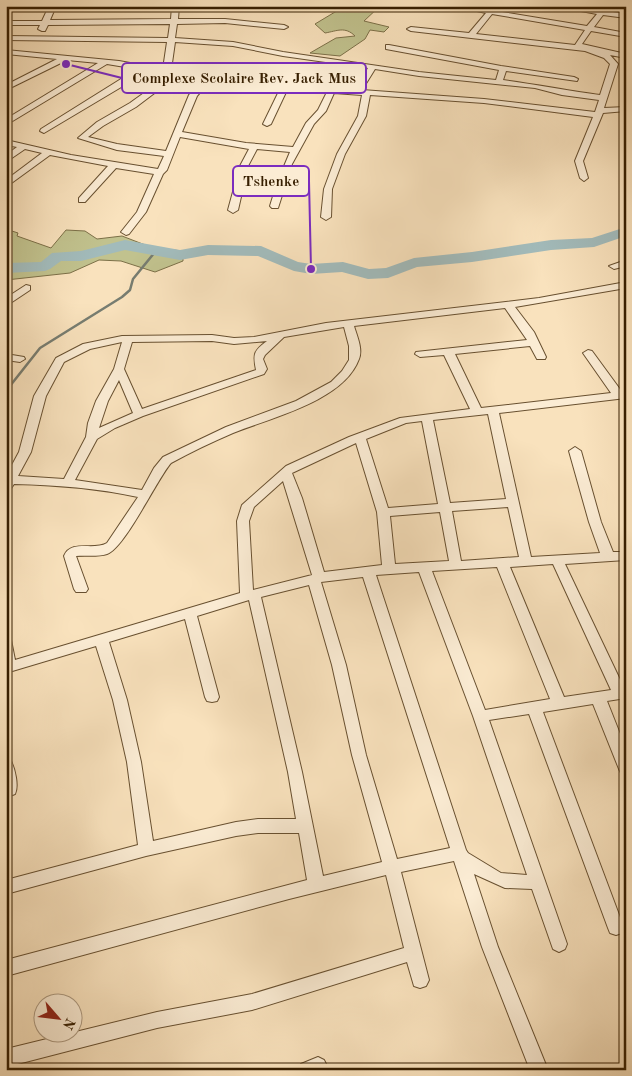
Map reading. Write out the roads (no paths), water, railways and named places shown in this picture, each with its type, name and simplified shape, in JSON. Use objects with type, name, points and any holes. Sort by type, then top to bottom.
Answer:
[{"type":"street","points":[[29,54],[53,6]]},
{"type":"street","points":[[167,71],[176,6]]},
{"type":"street","points":[[457,6],[493,9],[626,35]]},
{"type":"street","points":[[557,6],[603,10],[626,16]]},
{"type":"street","points":[[471,35],[493,9]]},
{"type":"street","points":[[584,178],[579,161],[599,113],[614,64],[607,56],[578,45],[603,10]]},
{"type":"street","points":[[6,22],[174,20],[224,21],[284,27]]},
{"type":"street","points":[[411,29],[590,49],[626,56]]},
{"type":"street","points":[[6,38],[171,40],[233,44],[283,54],[419,74],[535,86],[562,93],[604,98]]},
{"type":"street","points":[[388,47],[501,68],[574,79]]},
{"type":"street","points":[[6,57],[10,52],[104,62],[167,71],[207,80],[331,92],[484,101],[599,113],[626,109]]},
{"type":"street","points":[[6,88],[65,58]]},
{"type":"street","points":[[6,123],[104,62]]},
{"type":"street","points":[[326,217],[328,189],[341,154],[362,116],[362,93],[366,75],[373,66]]},
{"type":"street","points":[[44,131],[125,81],[144,67]]},
{"type":"street","points":[[499,82],[503,70],[501,68]]},
{"type":"street","points":[[169,154],[117,147],[82,138],[100,124],[133,105],[176,73]]},
{"type":"street","points":[[126,232],[141,212],[160,172],[163,170],[193,95],[207,80]]},
{"type":"street","points":[[267,124],[284,88]]},
{"type":"street","points":[[275,206],[281,182],[296,150],[310,122],[323,110],[331,92]]},
{"type":"street","points":[[177,134],[254,147],[296,150]]},
{"type":"street","points":[[6,142],[22,148],[160,172]]},
{"type":"street","points":[[233,210],[244,166],[254,147]]},
{"type":"street","points":[[6,159],[22,148]]},
{"type":"street","points":[[6,184],[48,153]]},
{"type":"street","points":[[82,200],[114,165]]},
{"type":"street","points":[[614,266],[626,262]]},
{"type":"street","points":[[146,495],[120,488],[68,482],[8,484],[24,452],[40,396],[60,360],[86,346],[128,339],[212,338],[234,341],[254,340],[288,332],[348,323],[539,301],[626,285]]},
{"type":"street","points":[[6,303],[26,288]]},
{"type":"street","points":[[508,304],[534,342],[541,357]]},
{"type":"street","points":[[81,589],[70,556],[71,553],[75,550],[104,550],[111,546],[146,495],[160,468],[167,460],[229,431],[310,399],[331,388],[350,368],[354,360],[356,352],[348,323]]},
{"type":"street","points":[[92,437],[111,426],[140,414],[258,374],[262,370],[258,359],[261,351],[271,342],[288,332]]},
{"type":"street","points":[[68,482],[92,437],[94,423],[102,401],[119,369],[128,339]]},
{"type":"street","points":[[420,354],[534,342]]},
{"type":"street","points":[[448,351],[477,412]]},
{"type":"street","points":[[588,353],[622,396]]},
{"type":"street","points":[[6,357],[20,359]]},
{"type":"street","points":[[119,369],[140,414]]},
{"type":"street","points":[[316,884],[295,772],[250,595],[243,521],[248,505],[286,473],[360,437],[404,420],[622,396]]},
{"type":"street","points":[[493,410],[526,562]]},
{"type":"street","points":[[426,417],[456,565]]},
{"type":"street","points":[[360,437],[383,512],[389,569]]},
{"type":"street","points":[[575,451],[595,522],[620,558]]},
{"type":"street","points":[[286,473],[303,520],[359,755],[391,865],[420,980]]},
{"type":"street","points":[[383,512],[514,503]]},
{"type":"street","points":[[6,644],[7,664],[9,667],[250,595],[317,579],[389,569],[620,558]]},
{"type":"street","points":[[480,716],[623,693],[556,560]]},
{"type":"street","points":[[502,563],[559,704]]},
{"type":"street","points":[[424,567],[480,716],[559,944]]},
{"type":"street","points":[[368,571],[490,947],[539,1070]]},
{"type":"street","points":[[190,613],[212,697]]},
{"type":"street","points":[[101,639],[120,700],[134,762],[146,849]]},
{"type":"street","points":[[598,697],[626,769]]},
{"type":"street","points":[[534,707],[616,928]]},
{"type":"street","points":[[6,765],[10,790]]},
{"type":"street","points":[[6,887],[146,849],[236,829],[258,826],[306,826]]},
{"type":"street","points":[[6,968],[391,865],[461,855],[497,880],[510,883],[537,882]]},
{"type":"street","points":[[6,1058],[157,1020],[252,1002],[413,952]]},
{"type":"waterway","points":[[6,268],[45,266],[57,256],[81,256],[125,245],[180,255],[208,250],[261,251],[294,266],[311,269],[343,267],[368,274],[388,273],[414,263],[472,257],[551,245],[594,242],[626,231]]},
{"type":"waterway","points":[[6,391],[40,348],[122,297],[130,290],[133,279],[155,252]]},
{"type":"place","name":"Complexe Scolaire Rev. Jack Mus","points":[[66,64]]},
{"type":"place","name":"Tshenke","points":[[311,269]]}]
